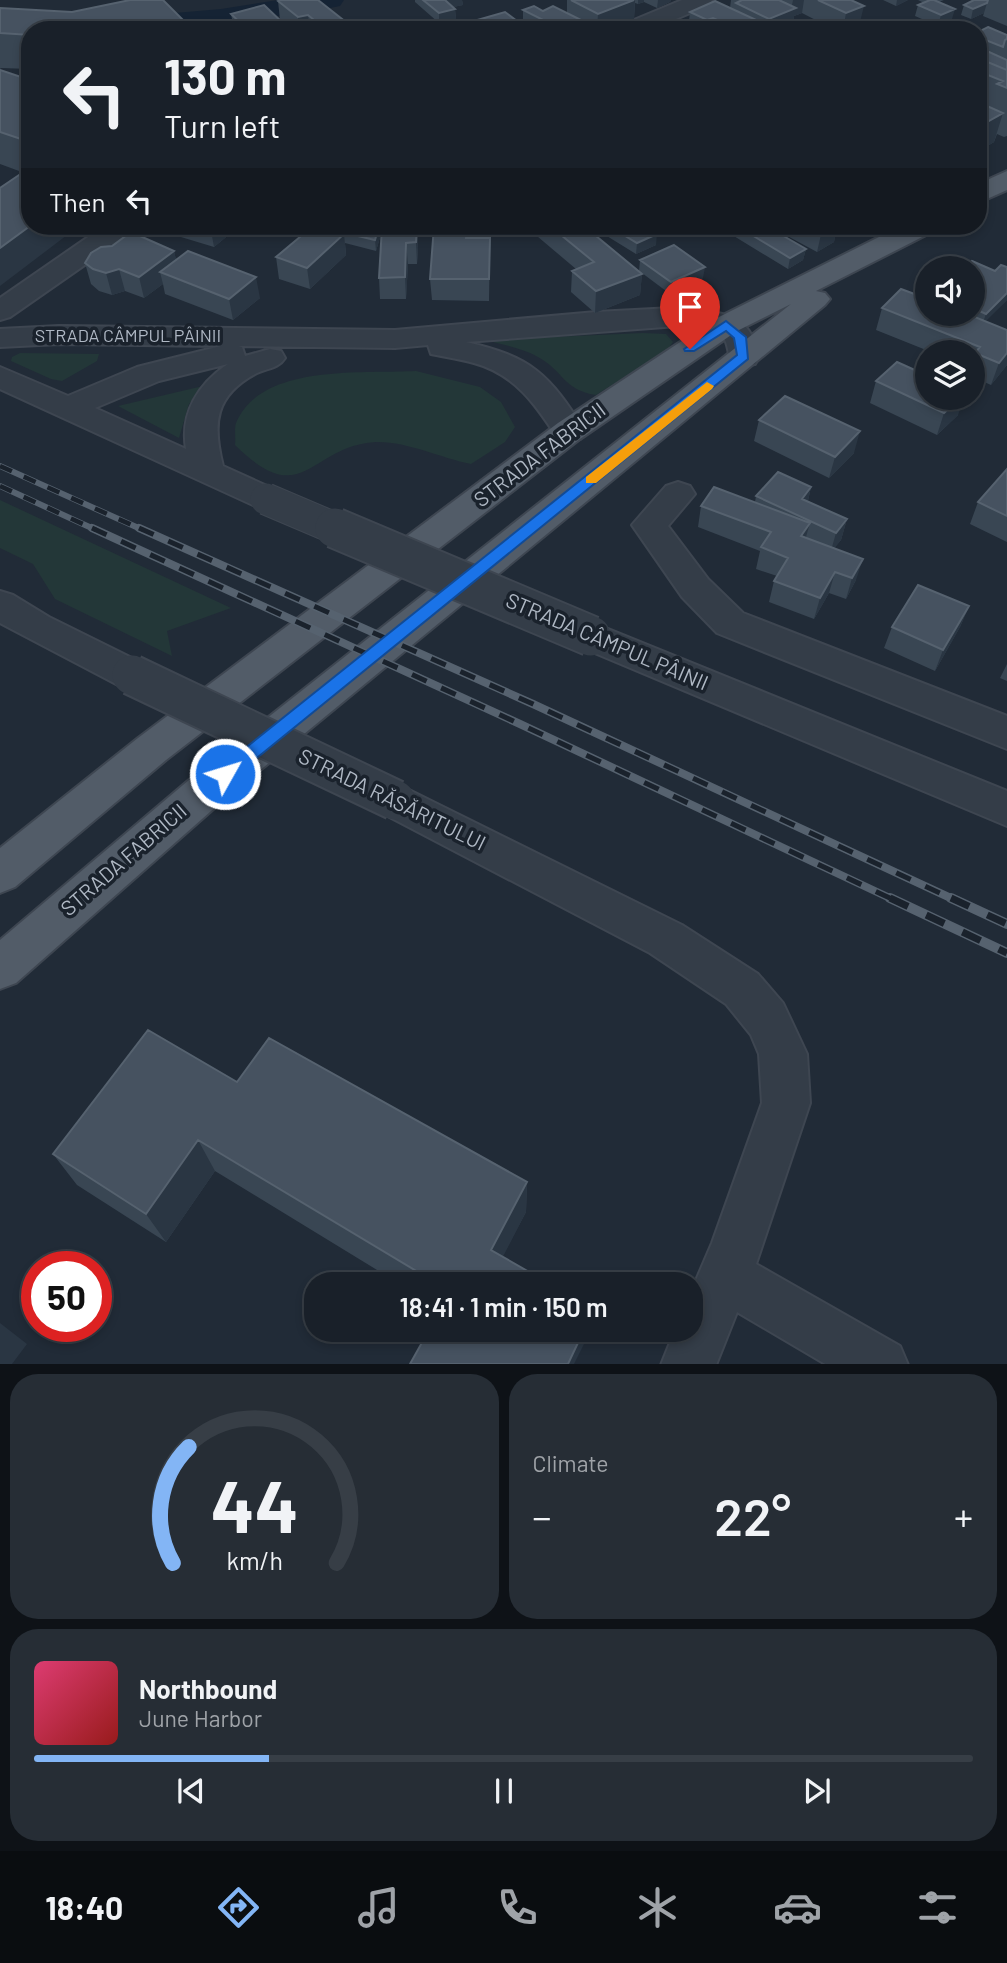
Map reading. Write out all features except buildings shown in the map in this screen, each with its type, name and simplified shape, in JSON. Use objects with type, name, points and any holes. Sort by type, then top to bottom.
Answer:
[{"type":"main road","points":[[987,190],[1007,179]]},
{"type":"main road","name":"STRADA FABRICII","points":[[0,874],[152,749],[569,431],[735,341],[906,235]]},
{"type":"main road","name":"STRADA FABRICII","points":[[0,968],[735,341]]},
{"type":"street","points":[[651,21],[701,0]]},
{"type":"street","points":[[0,311],[109,235]]},
{"type":"street","name":"STRADA CÂMPUL PÂINII","points":[[0,338],[59,335],[395,339],[596,321],[692,316],[735,341]]},
{"type":"street","name":"STRADA CÂMPUL PÂINII","points":[[395,339],[485,355],[511,366],[531,378],[547,395],[569,431]]},
{"type":"street","name":"STRADA CÂMPUL PÂINII","points":[[70,407],[118,384],[170,366],[211,356],[340,340]]},
{"type":"street","name":"STRADA CÂMPUL PÂINII","points":[[208,472],[202,445],[201,419],[207,402],[220,385],[239,370],[262,360],[340,340]]},
{"type":"street","name":"STRADA CÂMPUL PÂINII","points":[[0,377],[266,499],[1007,809]]},
{"type":"street","points":[[678,494],[649,525],[695,588],[730,623],[1007,733]]},
{"type":"street","name":"STRADA RĂSĂRITULUI","points":[[2,610],[396,800],[666,939],[742,989],[767,1018],[783,1054],[786,1103],[726,1276],[688,1364]]},
{"type":"street","points":[[726,1276],[881,1364]]},
{"type":"green space","points":[[666,334],[673,342],[667,350],[596,395],[577,389],[547,362],[532,354],[486,340]]},
{"type":"green space","points":[[20,353],[99,354],[97,361],[62,381],[51,379],[11,361],[12,357]]},
{"type":"green space","points":[[416,371],[480,387],[501,402],[515,427],[505,442],[471,464],[411,447],[376,442],[353,446],[306,471],[292,475],[277,474],[258,465],[235,445],[236,423],[249,404],[267,390],[290,381],[316,376]]},
{"type":"green space","points":[[203,386],[189,404],[179,438],[118,406]]},
{"type":"green space","points":[[0,500],[231,608],[167,631],[172,656],[55,599],[33,564],[0,548]]},
{"type":"waterway","points":[[175,21],[221,17],[330,0]]},
{"type":"railway","points":[[0,466],[143,530]]},
{"type":"railway","points":[[0,486],[96,530]]},
{"type":"railway","points":[[92,528],[520,724],[894,900]]},
{"type":"railway","points":[[139,528],[533,704],[955,900]]},
{"type":"railway","points":[[890,898],[1007,953]]},
{"type":"railway","points":[[951,898],[1007,924]]},
{"type":"slow traffic","points":[[591,480],[707,386]]},
{"type":"route","points":[[225,774],[744,356],[740,337],[726,325],[690,349]]}]
